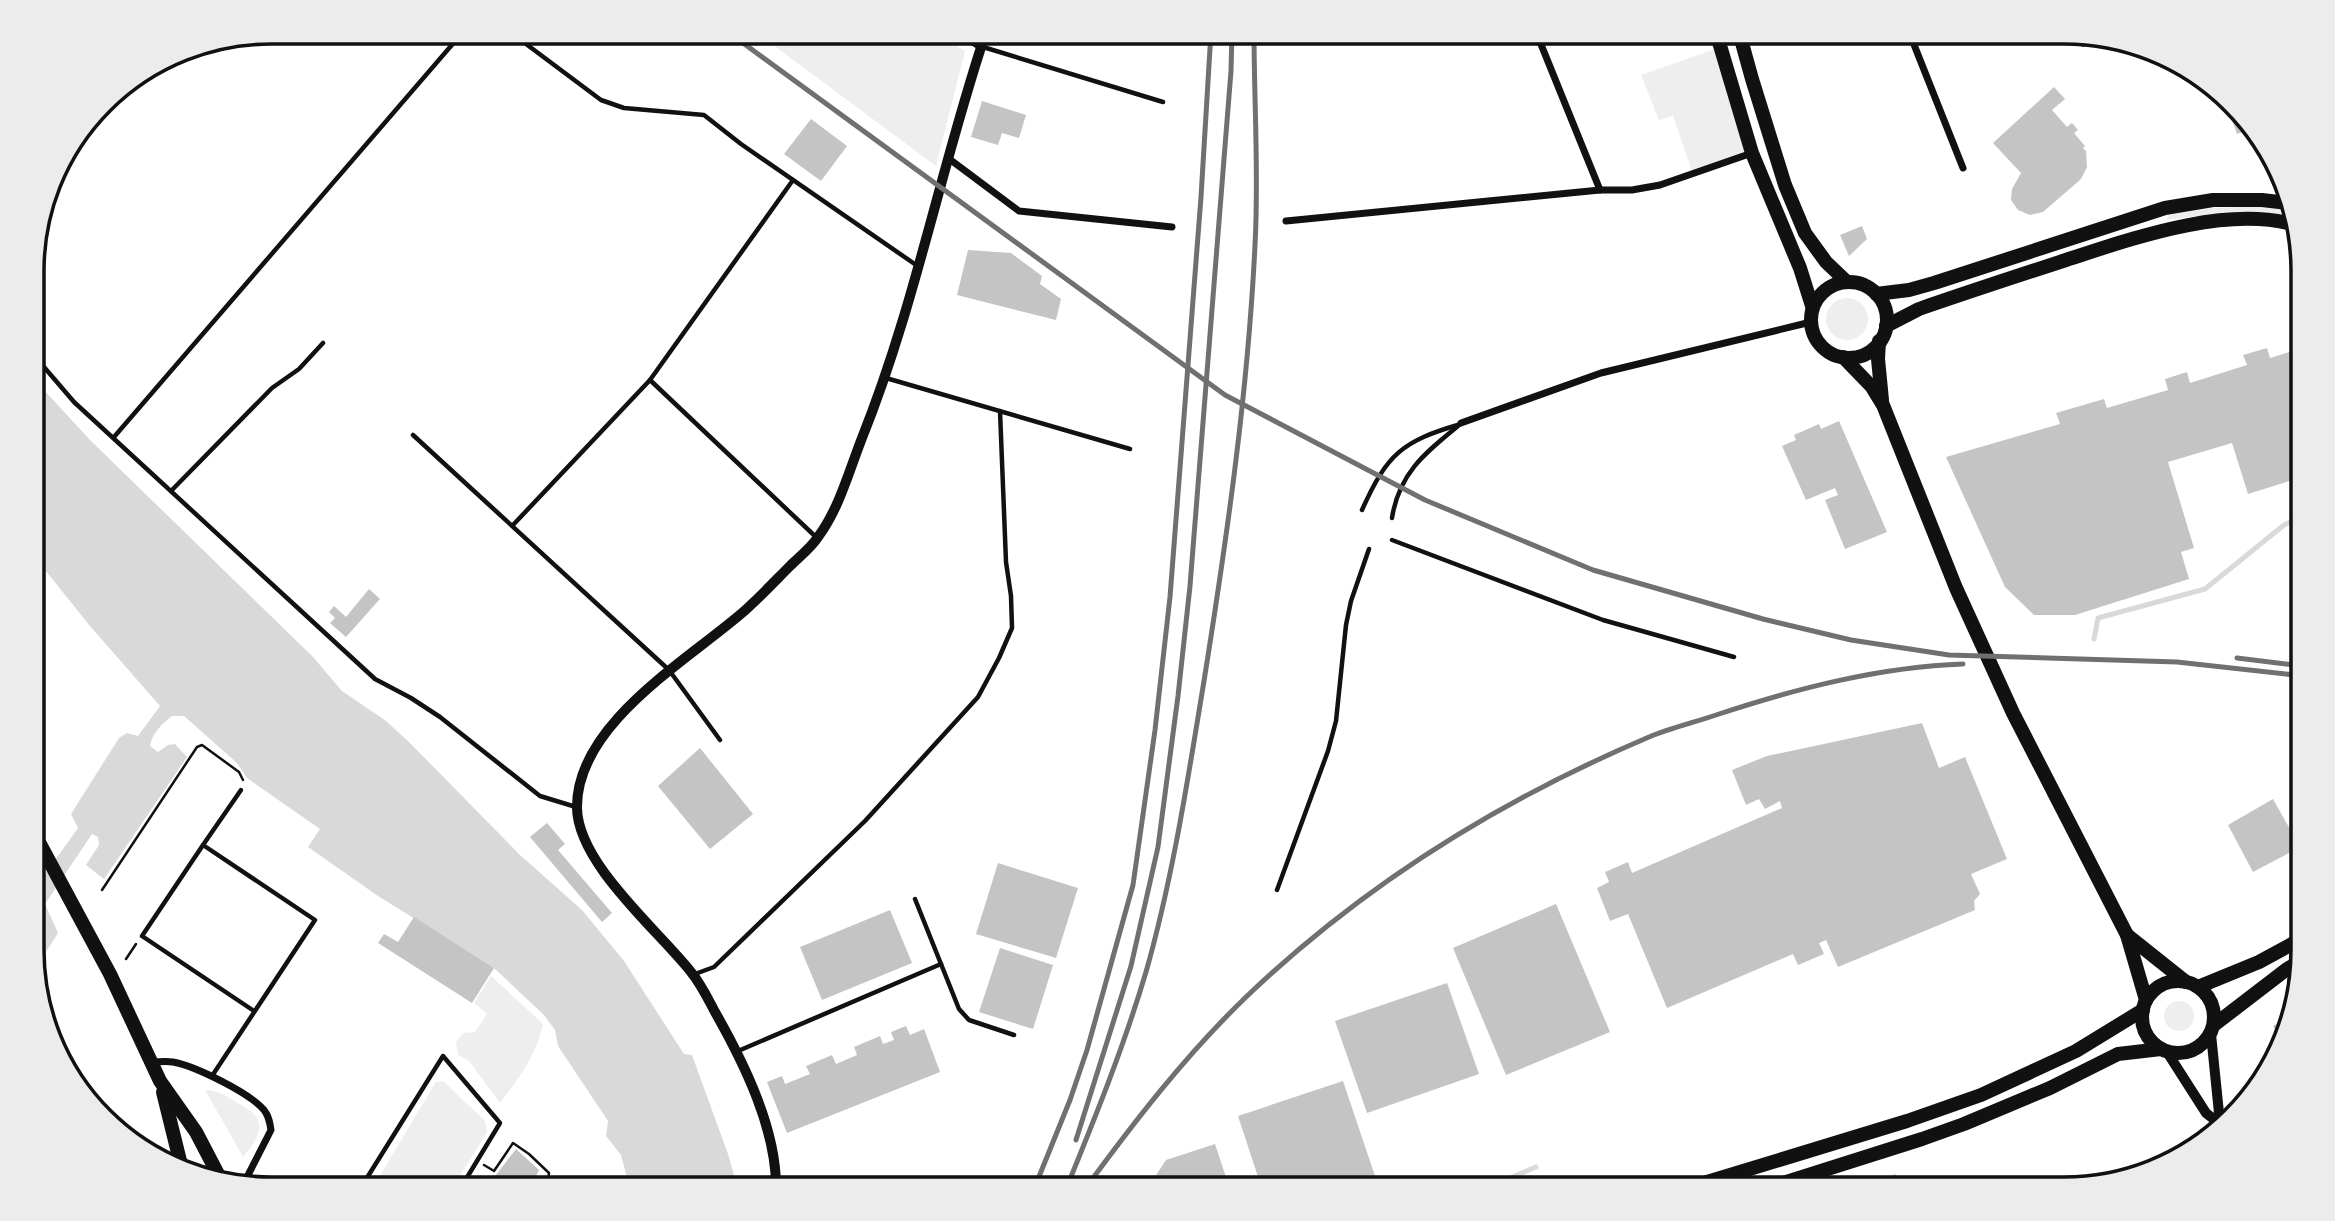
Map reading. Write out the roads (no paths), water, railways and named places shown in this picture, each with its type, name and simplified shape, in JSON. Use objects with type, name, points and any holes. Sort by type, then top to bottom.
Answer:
[{"type":"main road","points":[[1720,44],[1752,153],[1800,268],[1812,306],[1811,322],[1815,338],[1828,352],[1843,357],[1863,355],[1879,341]]},
{"type":"main road","points":[[1743,44],[1785,185],[1805,233],[1826,262],[1847,282]]},
{"type":"main road","points":[[1876,294],[1909,290],[1934,283],[2165,208],[2213,201],[2280,202]]},
{"type":"main road","points":[[1886,326],[1919,309],[2141,235],[2191,225],[2247,219],[2286,222]]},
{"type":"main road","points":[[1812,306],[1827,289],[1847,282],[1861,284],[1876,294],[1886,314],[1886,326],[1879,341],[1878,359],[1883,405]]},
{"type":"main road","points":[[1843,357],[1872,387],[1883,405],[1956,588],[2013,713],[2127,935],[2144,1005],[2142,1021],[2145,1032],[2151,1042],[2164,1051]]},
{"type":"main road","points":[[44,850],[110,974],[160,1082],[196,1132],[216,1170]]},
{"type":"main road","points":[[2127,935],[2206,994],[2215,1014],[2212,1029]]},
{"type":"main road","points":[[1725,1177],[1981,1095],[2076,1051],[2144,1005],[2152,993],[2168,983],[2192,984],[2259,962],[2291,945]]},
{"type":"main road","points":[[1801,1177],[1954,1128],[2050,1088],[2118,1054],[2164,1051],[2187,1053],[2196,1049],[2212,1029],[2291,967]]},
{"type":"main road","points":[[160,1082],[178,1157]]},
{"type":"main road","points":[[174,1156],[176,1150]]},
{"type":"street","points":[[976,44],[981,47]]},
{"type":"street","points":[[774,1177],[769,1135],[737,1051],[694,975],[620,892],[593,857],[579,827],[577,807],[581,779],[592,752],[611,725],[669,670],[742,613],[818,538],[833,510],[886,379],[982,44]]},
{"type":"street","points":[[1541,44],[1600,190]]},
{"type":"street","points":[[1914,44],[1964,168]]},
{"type":"street","points":[[1286,221],[1600,190],[1632,190],[1660,185],[1752,153]]},
{"type":"street","points":[[948,158],[1018,212],[1172,226]]},
{"type":"street","points":[[1461,423],[1601,373],[1811,322]]},
{"type":"street","points":[[2212,1029],[2219,1116]]},
{"type":"street","points":[[2164,1051],[2206,1113],[2215,1120]]},
{"type":"street","points":[[150,1062],[172,1062],[212,1076],[264,1110],[271,1130],[248,1176]]},
{"type":"lane","points":[[114,437],[453,44]]},
{"type":"lane","points":[[526,44],[601,100],[624,108],[704,115],[919,268]]},
{"type":"lane","points":[[981,47],[1163,102]]},
{"type":"lane","points":[[513,526],[650,380],[793,180]]},
{"type":"lane","points":[[172,490],[272,388],[299,369],[323,343]]},
{"type":"lane","points":[[44,367],[74,402],[172,490],[286,600],[375,679],[440,717],[540,796],[577,807]]},
{"type":"lane","points":[[886,379],[1130,449]]},
{"type":"lane","points":[[650,380],[818,538]]},
{"type":"lane","points":[[694,975],[715,967],[865,821],[978,697],[1012,628],[1012,596],[1006,562],[1000,411]]},
{"type":"lane","points":[[1362,510],[1373,485],[1400,449],[1424,435],[1461,423]]},
{"type":"lane","points":[[1392,518],[1395,499],[1412,468],[1424,453],[1461,423]]},
{"type":"lane","points":[[413,435],[669,670],[720,740]]},
{"type":"lane","points":[[1392,540],[1603,620],[1734,657]]},
{"type":"lane","points":[[1277,890],[1334,731],[1346,625],[1351,601],[1369,549]]},
{"type":"lane","points":[[241,790],[142,936],[254,1011]]},
{"type":"lane","points":[[203,845],[315,920],[212,1076]]},
{"type":"lane","points":[[915,899],[959,1009],[969,1020],[1013,1035]]},
{"type":"lane","points":[[737,1051],[941,964]]},
{"type":"lane","points":[[367,1177],[443,1056],[500,1123],[468,1177]]},
{"type":"waterway","points":[[2094,639],[2098,618],[2205,589],[2291,522]]},
{"type":"waterway","points":[[1512,1177],[1536,1167]]},
{"type":"railway","points":[[744,44],[1225,395],[1425,500],[1593,570],[1763,619],[1851,640],[1949,655],[2177,662],[2291,675]]},
{"type":"railway","points":[[1039,1177],[1087,1050],[1133,885],[1170,597],[1210,44]]},
{"type":"railway","points":[[1076,1140],[1131,966],[1158,847],[1190,586],[1232,44]]},
{"type":"railway","points":[[1071,1177],[1119,1054],[1156,936],[1186,791],[1204,681],[1236,464],[1252,300],[1257,192],[1254,44]]},
{"type":"railway","points":[[2237,658],[2291,665]]},
{"type":"railway","points":[[1094,1177],[1161,1090],[1245,998],[1290,957],[1385,883],[1487,818],[1594,762],[1675,728],[1840,680],[1901,669],[1963,664]]}]
